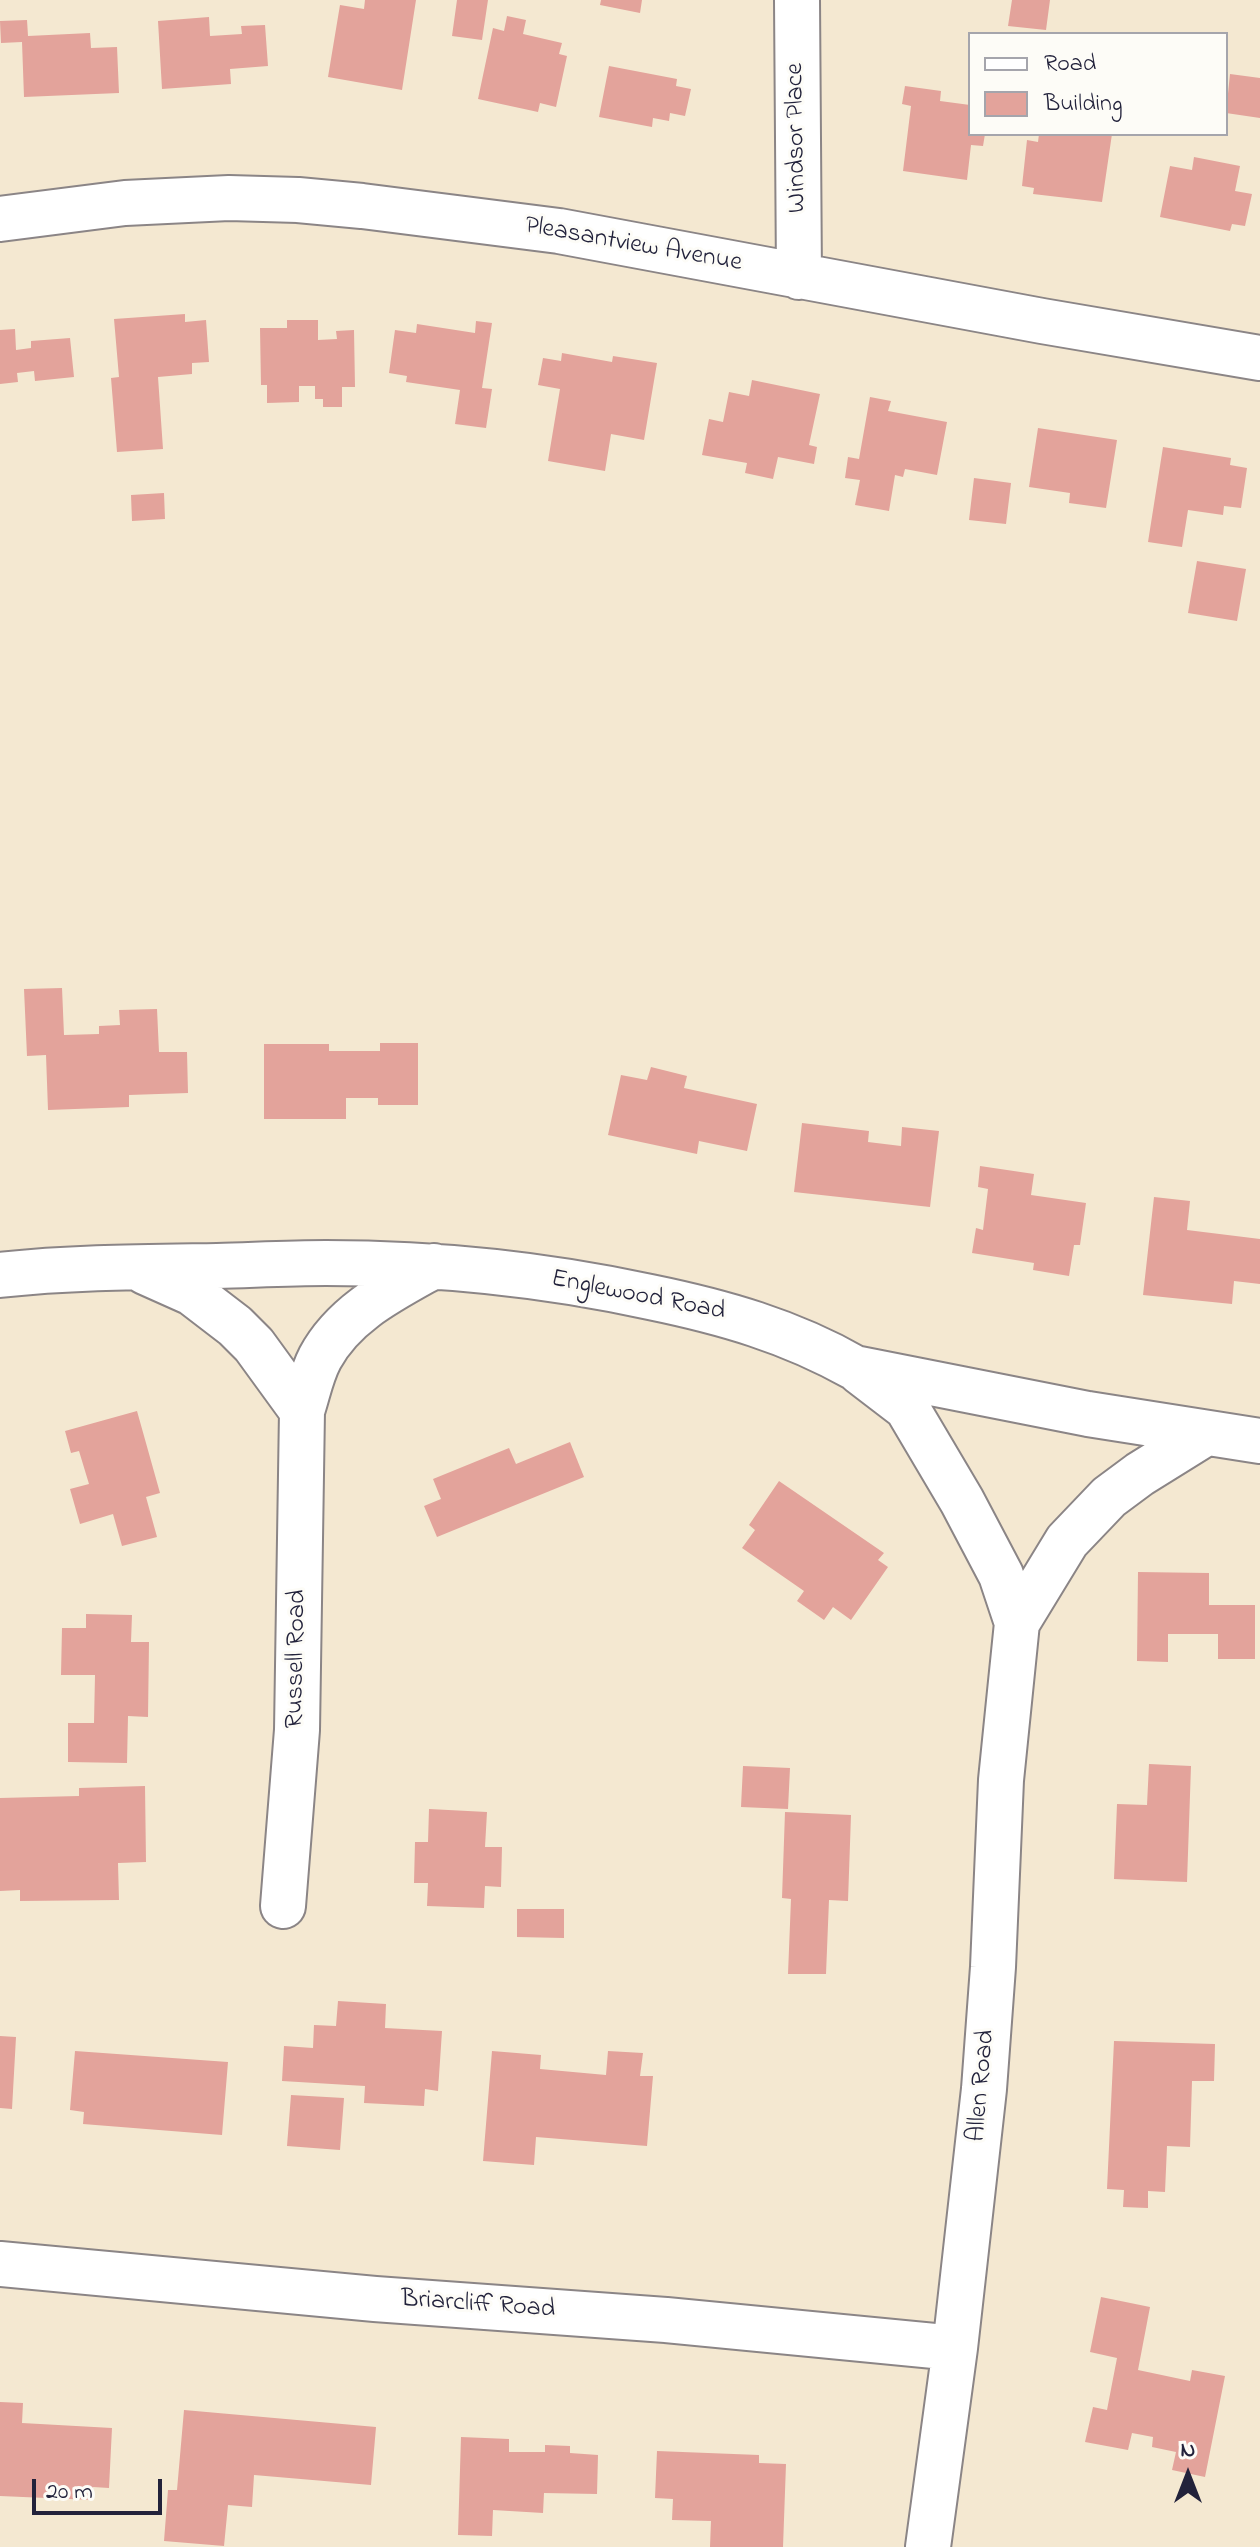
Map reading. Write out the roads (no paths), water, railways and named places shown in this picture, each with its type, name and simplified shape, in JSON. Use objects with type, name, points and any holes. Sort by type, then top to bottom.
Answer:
[{"type":"street","name":"Windsor Place","points":[[797,0],[799,277]]},
{"type":"street","name":"Pleasantview Avenue","points":[[0,219],[125,203],[229,198],[310,201],[559,231],[799,277],[1260,358]]},
{"type":"street","name":"Englewood Road","points":[[0,1275],[133,1266],[327,1263],[434,1266],[594,1285],[710,1309],[770,1327],[855,1368],[1088,1414],[1260,1441]]},
{"type":"street","points":[[133,1266],[192,1293],[235,1326],[254,1345],[302,1411]]},
{"type":"street","name":"Russell Road","points":[[283,1906],[297,1730],[302,1411],[321,1357],[340,1330],[364,1307],[386,1292],[434,1266]]},
{"type":"street","name":"Allen Road","points":[[855,1368],[907,1408],[1001,1575],[1017,1623],[1001,1780],[984,2089],[955,2348],[928,2547]]},
{"type":"street","name":"Allen Road","points":[[1017,1623],[1067,1541],[1109,1497],[1206,1433]]},
{"type":"street","name":"Briarcliff Road","points":[[0,2264],[375,2299],[666,2320],[955,2348]]}]
